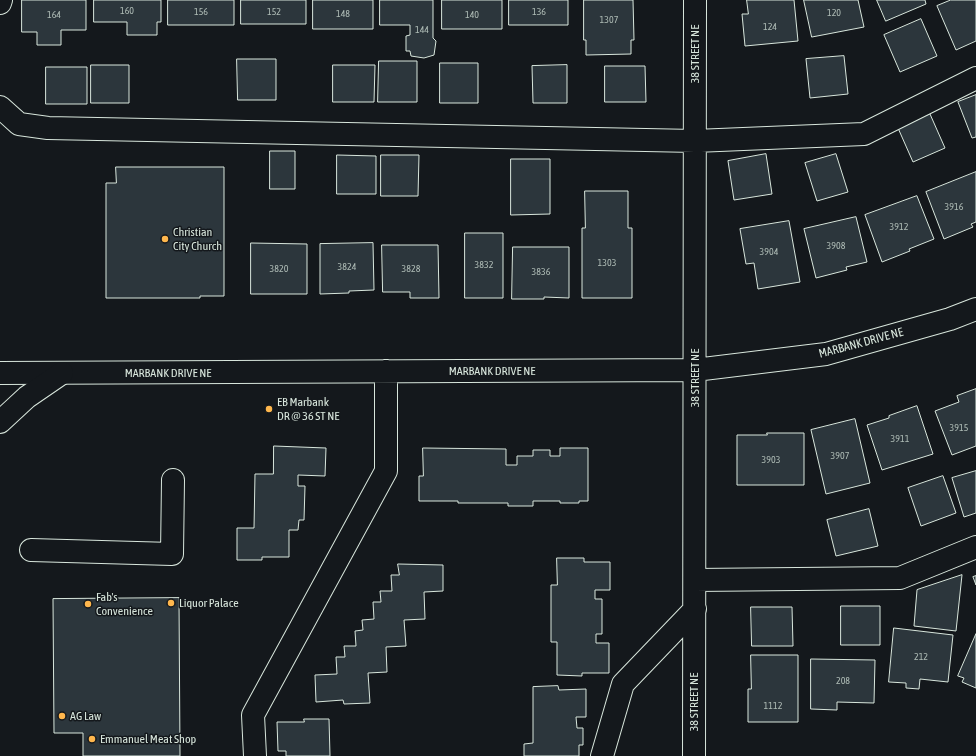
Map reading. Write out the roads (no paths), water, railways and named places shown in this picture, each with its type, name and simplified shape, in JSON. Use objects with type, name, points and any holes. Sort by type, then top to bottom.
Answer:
[{"type":"street","name":"38 STREET NE","points":[[694,756],[695,0]]},
{"type":"street","points":[[0,108],[19,124],[48,128],[695,141],[864,134],[976,78]]},
{"type":"street","name":"MARBANK DRIVE NE","points":[[0,373],[695,370],[826,354],[950,319],[976,309]]},
{"type":"street","points":[[255,756],[253,715],[386,471],[386,371]]},
{"type":"street","points":[[0,422],[27,397],[62,373]]},
{"type":"street","points":[[31,550],[172,554],[173,480]]},
{"type":"street","points":[[695,580],[900,578],[976,547]]},
{"type":"street","points":[[602,756],[623,684],[695,608]]},
{"type":"place","name":"Christian City Church","points":[[165,239]]},
{"type":"place","name":"EB Marbank DR @ 36 ST NE","points":[[269,409]]},
{"type":"place","name":"Liquor Palace","points":[[171,603]]},
{"type":"place","name":"Fab's Convenience","points":[[88,604]]},
{"type":"place","name":"AG Law","points":[[62,716]]},
{"type":"place","name":"Emmanuel Meat Shop","points":[[92,739]]}]
